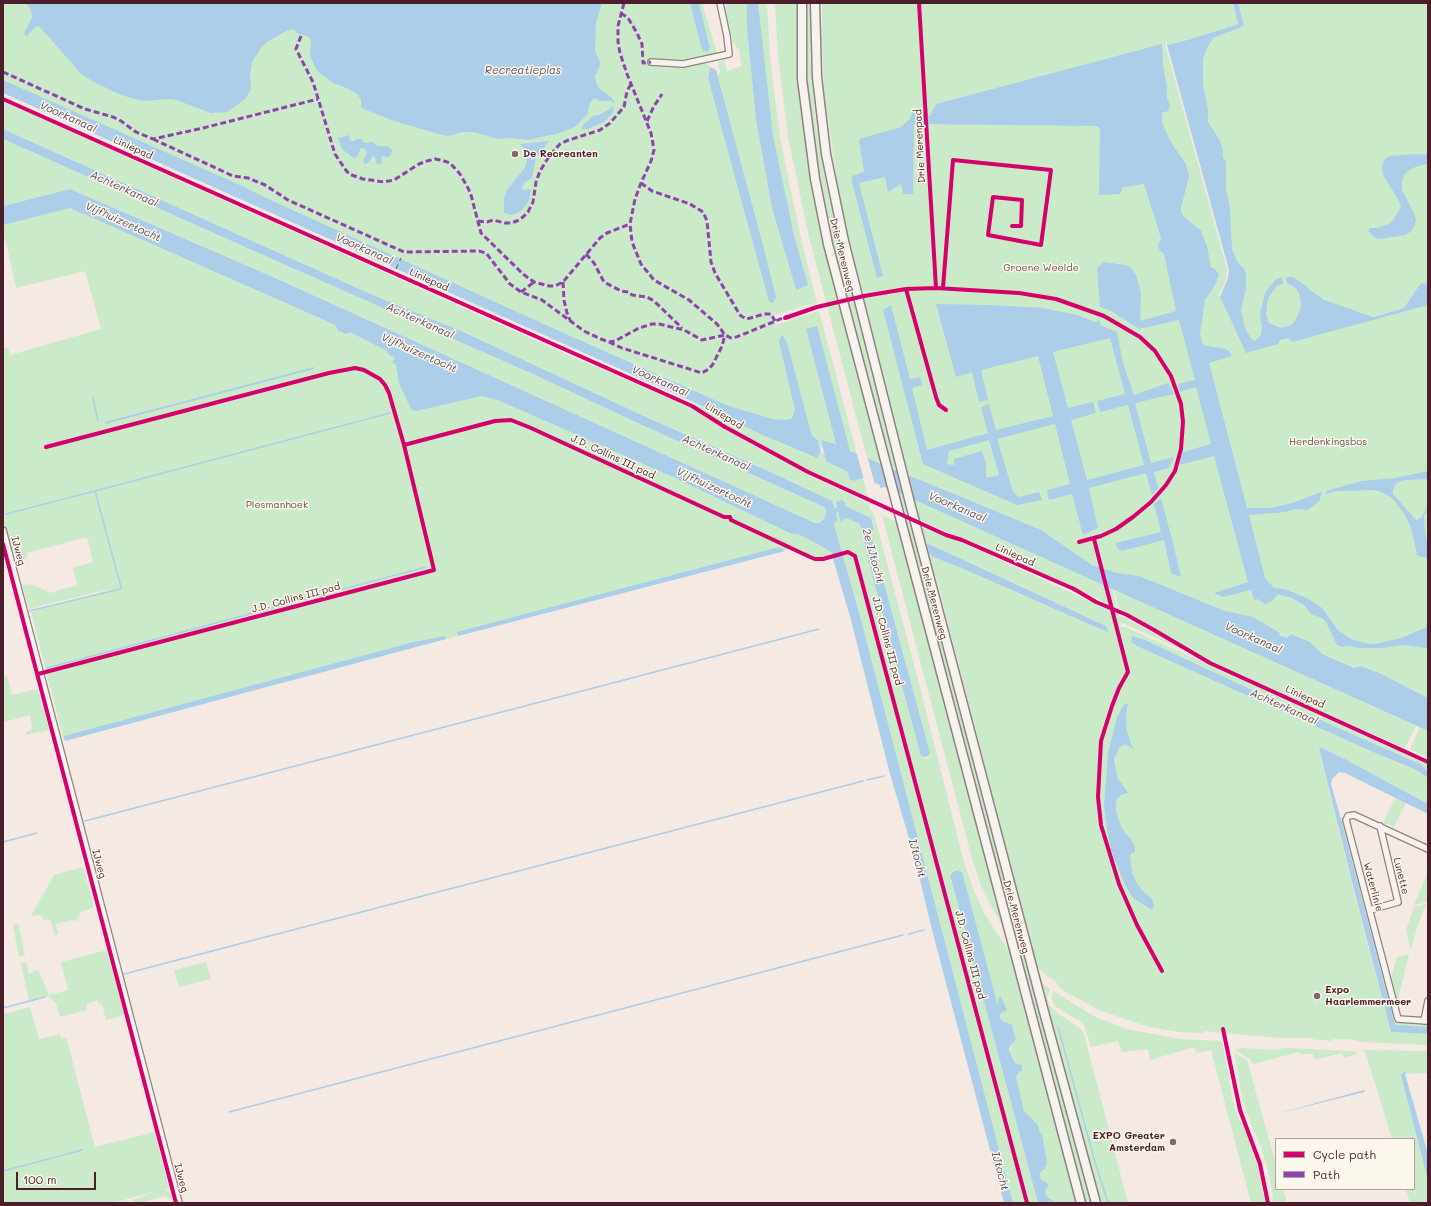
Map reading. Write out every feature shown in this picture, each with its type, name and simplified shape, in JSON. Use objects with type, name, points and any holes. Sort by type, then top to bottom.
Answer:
[{"type":"highway","name":"Drie Merenweg","points":[[802,3],[802,79],[815,179],[828,244],[1081,1203]]},
{"type":"highway","name":"Drie Merenweg","points":[[815,3],[817,77],[826,154],[844,241],[910,503],[1096,1203]]},
{"type":"street","points":[[651,62],[683,64],[729,54],[720,3]]},
{"type":"street","name":"IJweg","points":[[3,530],[179,1203]]},
{"type":"street","name":"Waterlinie","points":[[1426,1021],[1398,1019],[1346,820],[1348,816],[1354,815],[1428,849]]},
{"type":"street","name":"Lunette","points":[[1370,910],[1398,902],[1380,826]]},
{"type":"street","points":[[1426,1021],[1428,1001]]},
{"type":"green space","points":[[3,3],[690,3],[710,48],[699,3],[703,3],[717,53],[705,57],[707,65],[710,65],[708,78],[769,302],[776,297],[717,75],[720,72],[718,62],[724,60],[727,71],[742,66],[739,50],[733,42],[727,16],[726,3],[747,3],[747,29],[756,120],[772,208],[796,290],[802,288],[808,285],[794,235],[782,182],[773,136],[763,60],[758,3],[767,3],[770,57],[780,138],[801,239],[817,303],[773,316],[776,325],[819,311],[857,454],[850,451],[806,329],[836,444],[821,441],[823,448],[820,447],[818,440],[812,436],[787,342],[783,336],[801,425],[749,418],[3,83]]},
{"type":"green space","points":[[775,3],[797,3],[797,57],[805,139],[813,190],[881,463],[867,458],[809,237],[788,137],[778,56]]},
{"type":"green space","points":[[804,3],[810,3],[810,55],[816,125],[829,199],[899,470],[891,467],[826,220],[811,137],[803,50]]},
{"type":"green space","name":"Groene Weelde","points":[[822,3],[1233,3],[1238,24],[1191,39],[1167,45],[1167,43],[1165,44],[1227,269],[1225,283],[1218,296],[1220,297],[1246,352],[1263,345],[1244,338],[1178,45],[1241,26],[1236,3],[1428,3],[1428,302],[1288,338],[1428,304],[1428,699],[1320,654],[1287,638],[1222,612],[1109,572],[1118,614],[1199,657],[1120,622],[1121,627],[1125,627],[1428,764],[1428,771],[1420,764],[1235,682],[1145,640],[1132,636],[1402,765],[1416,770],[1428,778],[1428,804],[1347,760],[1322,748],[1319,749],[1356,901],[1391,1032],[1428,1034],[1428,1045],[1364,1042],[1348,1039],[1334,1039],[1332,1041],[1312,1039],[1313,1038],[1278,1038],[1204,1031],[1203,1033],[1180,1032],[1149,1027],[1101,1011],[1064,991],[1053,979],[1052,980],[1037,967],[936,577],[928,561],[921,527],[966,544],[1104,608],[1102,600],[918,519],[913,499],[1098,581],[906,473],[867,313],[863,311],[860,301],[864,300],[862,291],[859,292],[854,273],[857,272],[845,223],[837,181],[824,89]],"holes":[[[928,543],[1106,626],[1108,630],[1107,632],[933,557]]]},
{"type":"green space","points":[[3,101],[550,347],[694,409],[722,428],[762,450],[815,478],[868,503],[873,512],[878,529],[963,859],[973,889],[984,913],[1010,952],[1077,1203],[1052,1203],[1046,1196],[1027,1118],[1018,1093],[1009,1057],[1011,1044],[1002,1028],[991,993],[960,871],[959,872],[955,868],[955,873],[950,875],[1038,1203],[1013,1203],[860,616],[834,524],[836,521],[838,522],[836,514],[838,511],[842,522],[846,518],[860,524],[924,756],[927,759],[930,753],[870,530],[874,530],[871,518],[846,506],[844,501],[834,509],[832,501],[775,474],[646,417],[459,330],[375,296],[3,129]]},
{"type":"green space","points":[[3,139],[535,375],[824,507],[826,510],[825,518],[819,523],[815,523],[273,277],[70,189],[3,206]]},
{"type":"green space","name":"Plesmanhoek","points":[[70,208],[335,325],[338,331],[346,334],[350,332],[673,477],[812,541],[830,551],[832,555],[815,558],[794,548],[64,741],[31,612],[113,589],[29,609],[22,584],[34,585],[50,593],[77,585],[73,568],[93,562],[87,537],[27,553],[27,558],[23,560],[17,550],[16,554],[12,555],[3,517],[3,349],[8,347],[10,355],[101,329],[85,271],[16,288],[6,241],[3,241],[3,225]]},
{"type":"green space","points":[[696,403],[760,434],[817,458],[821,452],[824,453],[827,461],[848,472],[850,478],[854,480],[863,478],[868,497],[816,474],[722,424],[694,406]]},
{"type":"green space","points":[[897,492],[905,495],[1092,1203],[1085,1203]]},
{"type":"green space","points":[[882,515],[899,523],[1004,928],[981,886],[971,855]]},
{"type":"green space","points":[[1114,589],[1416,726],[1405,748],[1212,663],[1119,610]]},
{"type":"green space","points":[[7,676],[12,695],[37,689],[43,703],[49,730],[26,735],[26,732],[32,729],[30,715],[3,722],[3,677]]},
{"type":"green space","points":[[1420,727],[1428,731],[1428,758],[1410,749]]},
{"type":"green space","points":[[1395,798],[1406,803],[1394,827],[1383,823]]},
{"type":"green space","points":[[1343,818],[1345,820],[1366,907],[1368,908],[1382,970],[1384,971],[1388,989],[1387,991],[1396,1021],[1428,1023],[1428,1027],[1395,1026],[1341,819]]},
{"type":"green space","points":[[83,867],[94,907],[81,912],[77,920],[56,924],[58,934],[55,935],[50,919],[43,920],[41,915],[31,916],[54,875]]},
{"type":"green space","points":[[1427,874],[1428,898],[1426,902],[1414,905]]},
{"type":"green space","points":[[1426,904],[1417,927],[1411,950],[1406,930],[1414,907]]},
{"type":"green space","points":[[18,923],[25,955],[19,957],[13,925]]},
{"type":"green space","points":[[107,950],[125,1015],[106,1020],[102,1004],[99,1004],[98,1000],[86,1004],[87,1010],[60,1017],[56,1004],[49,996],[29,1001],[21,963],[26,962],[29,974],[38,969],[49,995],[68,990],[61,962]]},
{"type":"green space","points":[[1409,954],[1397,1004],[1391,978],[1397,957]]},
{"type":"green space","points":[[206,962],[211,979],[179,987],[174,970]]},
{"type":"green space","points":[[1039,981],[1050,989],[1047,998],[1050,1006],[1057,1013],[1080,1028],[1084,1034],[1128,1203],[1101,1203]]},
{"type":"green space","points":[[1053,991],[1097,1018],[1127,1029],[1180,1039],[1222,1041],[1235,1111],[1246,1132],[1257,1165],[1266,1203],[1251,1203],[1211,1050],[1196,1053],[1194,1047],[1150,1060],[1148,1049],[1122,1052],[1118,1041],[1091,1047],[1084,1025],[1054,1005],[1051,998]]},
{"type":"green space","points":[[30,1007],[39,1039],[60,1034],[61,1038],[66,1037],[95,1147],[154,1132],[169,1188],[165,1189],[171,1193],[172,1200],[165,1196],[140,1203],[133,1203],[133,1200],[156,1191],[112,1203],[3,1203],[3,1014]]},
{"type":"green space","points":[[1241,1048],[1278,1050],[1281,1048],[1288,1048],[1351,1051],[1357,1052],[1357,1054],[1344,1058],[1342,1053],[1315,1060],[1313,1054],[1300,1054],[1299,1052],[1253,1064],[1251,1060],[1235,1050]]},
{"type":"green space","points":[[1364,1050],[1428,1051],[1428,1073],[1405,1074],[1404,1072],[1428,1154],[1428,1203],[1410,1203],[1406,1190],[1415,1190],[1415,1138],[1392,1138]]},
{"type":"green space","points":[[1234,1053],[1247,1060],[1275,1160],[1275,1190],[1283,1190],[1287,1203],[1273,1203],[1272,1190],[1266,1163],[1242,1098]]},
{"type":"water","name":"Recreatieplas","points":[[26,3],[602,3],[596,23],[595,51],[600,64],[595,77],[598,87],[612,98],[615,104],[611,101],[599,101],[595,98],[590,103],[587,115],[576,126],[560,133],[528,140],[511,138],[498,139],[473,132],[463,132],[448,136],[438,134],[394,121],[361,108],[361,100],[357,94],[349,89],[333,83],[317,71],[310,56],[311,41],[309,37],[297,33],[294,29],[286,31],[267,42],[261,48],[252,62],[250,76],[251,90],[244,100],[227,112],[211,113],[176,100],[167,99],[145,101],[134,99],[119,94],[82,75],[39,26],[35,27],[27,36],[24,34],[32,17],[31,10]]},
{"type":"water","points":[[690,3],[699,3],[710,48],[707,52],[703,51],[701,46]]},
{"type":"water","points":[[747,3],[758,3],[773,136],[794,235],[808,285],[796,290],[772,208],[756,120],[747,29]]},
{"type":"water","points":[[1233,3],[1238,3],[1244,26],[1213,38],[1203,59],[1203,85],[1208,109],[1208,122],[1219,139],[1223,149],[1223,157],[1226,162],[1226,188],[1230,209],[1232,249],[1238,263],[1244,268],[1246,275],[1246,288],[1241,310],[1245,328],[1252,340],[1255,341],[1261,335],[1262,327],[1260,314],[1265,293],[1275,280],[1282,277],[1283,283],[1276,287],[1269,297],[1266,315],[1269,323],[1280,328],[1290,326],[1295,321],[1300,311],[1301,304],[1296,288],[1287,283],[1286,277],[1293,277],[1324,300],[1373,317],[1404,308],[1421,283],[1428,284],[1428,305],[1292,342],[1288,338],[1280,340],[1278,344],[1246,353],[1220,297],[1228,278],[1229,270],[1167,45],[1238,24]]},
{"type":"water","points":[[1162,44],[1167,97],[1170,106],[1168,111],[1162,113],[1162,123],[1172,144],[1186,164],[1189,176],[1181,212],[1183,216],[1201,231],[1207,246],[1211,268],[1214,268],[1219,274],[1215,285],[1205,300],[1200,334],[1203,345],[1226,349],[1232,356],[1209,363],[1247,508],[1270,508],[1292,503],[1322,492],[1319,502],[1307,510],[1296,509],[1286,512],[1249,515],[1265,578],[1274,588],[1287,590],[1307,598],[1322,608],[1338,630],[1351,639],[1370,644],[1380,643],[1401,638],[1428,627],[1428,646],[1425,648],[1404,645],[1381,648],[1342,647],[1337,645],[1326,622],[1322,618],[1311,614],[1304,605],[1292,598],[1278,594],[1272,601],[1265,604],[1257,599],[1254,600],[1251,590],[1223,597],[1214,593],[1248,582],[1214,456],[1179,465],[1183,452],[1211,444],[1196,387],[1180,392],[1178,384],[1195,380],[1179,320],[1139,329],[1111,311],[1100,307],[1097,268],[1104,262],[1126,265],[1131,268],[1136,275],[1141,293],[1140,321],[1176,311],[1164,254],[1160,251],[1158,246],[1161,238],[1144,184],[1123,187],[1120,194],[1099,195],[1100,129],[1097,126],[914,124],[913,194],[903,194],[901,184],[888,192],[885,177],[859,183],[883,276],[877,278],[852,182],[852,176],[864,172],[859,139],[901,127],[910,119],[913,110],[917,110],[925,116],[930,116],[936,104]]},
{"type":"water","points":[[710,67],[716,70],[762,241],[776,297],[773,303],[769,302],[708,78]]},
{"type":"water","name":"Voorkanaal","points":[[3,80],[242,186],[559,331],[726,405],[772,419],[785,420],[791,419],[795,410],[779,341],[781,336],[783,336],[787,342],[812,436],[818,440],[821,452],[817,458],[760,434],[696,403],[3,93]]},
{"type":"water","points":[[612,106],[614,108],[612,114],[604,122],[588,129],[582,128],[582,126],[593,116],[609,110]]},
{"type":"water","points":[[3,129],[375,296],[459,330],[646,417],[775,474],[832,501],[835,509],[837,507],[836,502],[841,500],[844,501],[846,506],[871,518],[874,530],[870,531],[930,753],[927,757],[921,756],[860,524],[846,518],[841,523],[838,511],[836,514],[838,522],[836,521],[834,524],[860,616],[1013,1203],[1004,1203],[931,926],[914,855],[890,774],[851,620],[831,552],[812,541],[797,534],[792,534],[673,477],[498,400],[482,396],[416,411],[411,409],[399,383],[396,365],[392,362],[395,359],[393,356],[390,356],[387,351],[350,332],[346,334],[338,331],[335,325],[70,208],[3,225],[3,206],[70,189],[273,277],[815,523],[819,523],[825,518],[826,510],[824,507],[535,375],[3,139]]},
{"type":"water","points":[[350,135],[349,138],[352,142],[357,139],[361,139],[365,143],[372,142],[378,146],[388,146],[392,150],[391,155],[388,157],[382,156],[381,164],[377,164],[374,155],[368,163],[365,164],[363,161],[367,153],[365,149],[361,148],[356,158],[354,158],[342,149],[338,138]]},
{"type":"water","points":[[549,141],[536,158],[532,178],[524,183],[521,189],[531,189],[529,201],[522,210],[516,214],[512,215],[504,213],[504,198],[507,190],[524,169],[527,161],[521,144]]},
{"type":"water","points":[[1417,154],[1428,155],[1428,164],[1409,170],[1404,175],[1402,181],[1402,190],[1414,213],[1416,221],[1414,227],[1405,235],[1378,239],[1368,231],[1370,228],[1377,228],[1389,224],[1394,219],[1401,207],[1383,175],[1383,162],[1387,157],[1391,156]]},
{"type":"water","points":[[936,304],[1043,308],[1077,315],[1096,322],[1098,320],[1100,325],[1117,332],[1123,363],[1134,395],[1168,383],[1174,394],[1135,403],[1151,463],[1174,457],[1169,468],[1154,472],[1158,488],[1152,495],[1146,473],[1089,488],[1098,528],[1083,535],[1072,494],[1049,500],[1047,490],[1070,484],[1055,424],[997,439],[1013,492],[1019,497],[1039,492],[1042,500],[1017,505],[923,464],[883,310],[891,305],[910,379],[920,377],[922,385],[912,388],[927,450],[988,433],[981,407],[989,404],[996,430],[1053,416],[1038,356],[981,370],[988,400],[979,402],[972,372],[956,377]],"holes":[[[1110,338],[1125,394],[1097,401],[1100,412],[1128,405],[1144,465],[1087,480],[1071,420],[1096,413],[1093,402],[1068,408],[1053,352]],[[989,440],[999,475],[986,478],[986,463],[982,451],[954,459],[954,465],[947,464],[949,451]]]},
{"type":"water","name":"Voorkanaal","points":[[817,326],[850,451],[1041,530],[1092,565],[1117,573],[1139,576],[1225,611],[1253,617],[1280,633],[1279,635],[1287,638],[1291,634],[1310,642],[1322,654],[1354,668],[1360,666],[1379,673],[1428,698],[1428,731],[897,492],[884,487],[880,488],[880,485],[863,478],[853,481],[849,479],[848,472],[826,461],[821,440],[836,444],[806,329]]},
{"type":"water","points":[[314,367],[314,369],[105,424],[105,422]]},
{"type":"water","points":[[1428,471],[1428,479],[1405,480],[1398,482],[1395,485],[1393,494],[1417,520],[1421,518],[1428,505],[1424,516],[1428,546],[1428,562],[1426,557],[1417,555],[1411,527],[1403,512],[1392,498],[1379,491],[1372,490],[1338,491],[1326,494],[1326,491],[1361,481],[1396,478]]},
{"type":"water","points":[[1161,498],[1181,577],[1171,573],[1164,540],[1122,551],[1117,548],[1116,543],[1161,532],[1154,504]]},
{"type":"water","points":[[927,543],[1106,626],[1108,630],[1107,632],[933,557],[929,553]]},
{"type":"water","points":[[779,547],[785,551],[458,636],[457,632]]},
{"type":"water","points":[[445,636],[446,639],[65,741],[64,736],[410,643]]},
{"type":"water","name":"Achterkanaal","points":[[1132,636],[1145,640],[1235,682],[1420,764],[1428,771],[1428,778],[1416,770],[1137,646],[1131,642]]},
{"type":"water","points":[[1124,704],[1128,704],[1126,717],[1127,731],[1131,744],[1135,750],[1125,744],[1120,747],[1114,759],[1117,777],[1128,793],[1118,797],[1116,802],[1116,810],[1123,830],[1133,842],[1135,847],[1135,852],[1130,856],[1132,872],[1136,882],[1152,899],[1154,906],[1152,910],[1133,898],[1125,885],[1111,850],[1107,829],[1104,805],[1108,753],[1117,717]]},
{"type":"water","points":[[1319,748],[1347,760],[1428,804],[1428,814],[1345,773],[1339,772],[1332,779],[1331,784],[1395,1025],[1428,1027],[1428,1034],[1391,1032]]},
{"type":"water","points":[[956,870],[962,872],[997,1005],[999,997],[1001,997],[1007,1010],[1000,1014],[1000,1018],[1002,1021],[1012,1025],[1016,1040],[1011,1044],[1009,1049],[1016,1064],[1022,1065],[1022,1070],[1016,1077],[1024,1111],[1038,1125],[1040,1133],[1042,1134],[1047,1163],[1045,1168],[1040,1173],[1041,1179],[1048,1184],[1045,1190],[1046,1196],[1056,1203],[1038,1203],[950,875]]},
{"type":"water","points":[[1406,1072],[1405,1074],[1428,1154],[1428,1180],[1401,1075]]},
{"type":"water","points":[[1364,1090],[1364,1092],[1272,1115]]},
{"type":"pier","points":[[856,451],[867,456],[875,485],[864,480]]},
{"type":"waterway","points":[[93,398],[98,421]]},
{"type":"waterway","points":[[95,491],[390,413]]},
{"type":"waterway","points":[[6,514],[95,491],[121,587],[120,589],[29,611]]},
{"type":"waterway","points":[[47,668],[426,567]]},
{"type":"waterway","points":[[85,821],[819,629]]},
{"type":"waterway","points":[[867,780],[884,776]]},
{"type":"waterway","points":[[124,974],[863,781]]},
{"type":"waterway","points":[[3,842],[37,833]]},
{"type":"waterway","points":[[909,934],[924,930]]},
{"type":"waterway","points":[[229,1112],[903,935]]},
{"type":"waterway","points":[[3,1008],[45,997]]},
{"type":"waterway","points":[[1058,1027],[1095,1162],[1108,1203]]},
{"type":"waterway","points":[[3,1171],[82,1150]]},
{"type":"ferry route","points":[[396,269],[401,258]]},
{"type":"marked path","points":[[624,3],[618,26],[620,53],[651,133],[654,150],[635,199],[630,224],[632,242],[641,264],[654,280],[689,300],[717,324],[725,335],[731,338],[788,316]]},
{"type":"marked path","points":[[621,13],[628,18],[642,44],[643,63],[651,62]]},
{"type":"marked path","points":[[301,36],[296,49],[313,82],[335,154],[349,174],[363,179],[384,182],[394,180],[419,164],[427,161],[435,159],[450,163],[460,174],[468,188],[481,233],[523,274],[534,282],[549,286],[555,286],[563,282],[600,238],[607,233],[630,224]]},
{"type":"marked path","points":[[3,72],[85,109],[113,117],[136,132],[153,139],[318,99]]},
{"type":"marked path","points":[[478,221],[487,222],[493,220],[511,223],[523,217],[528,212],[533,202],[536,182],[540,171],[550,155],[560,144],[600,130],[610,123],[624,107],[627,91],[631,84]]},
{"type":"marked path","points":[[647,121],[662,94]]},
{"type":"marked path","points":[[153,139],[233,176],[248,178],[265,185],[288,200],[404,252],[479,251],[486,253],[510,284],[521,292],[542,300],[584,331],[609,342],[615,341],[639,328],[652,324],[659,324],[684,330],[702,340],[725,335]]},
{"type":"marked path","points":[[641,183],[652,191],[690,204],[703,212],[707,221],[711,262],[715,273],[737,310],[741,316],[747,319],[764,314],[771,314],[775,321]]},
{"type":"marked path","points":[[586,254],[594,263],[604,282],[621,291],[629,292],[632,295],[647,297],[654,301],[682,328]]},
{"type":"marked path","points":[[521,292],[534,282]]},
{"type":"marked path","points":[[563,282],[564,300],[570,320]]},
{"type":"marked path","points":[[609,342],[622,348],[702,373],[709,369],[713,364],[722,346],[725,335]]},
{"type":"cycle path","name":"Drie Merenpad","points":[[919,3],[936,288]]},
{"type":"cycle path","name":"Liniepad","points":[[3,99],[692,406],[725,427],[808,472],[946,535],[962,540],[1074,589],[1096,602],[1127,615],[1210,663],[1428,762]]},
{"type":"cycle path","points":[[943,288],[953,160],[1051,170],[1041,245],[988,235],[993,197],[1022,200],[1021,226],[1012,226]]},
{"type":"cycle path","points":[[785,318],[817,307],[864,296],[906,289],[936,288],[1019,293],[1056,299],[1104,316],[1140,337],[1155,351],[1171,376],[1181,404],[1183,422],[1181,449],[1175,471],[1166,485],[1151,502],[1133,517],[1116,529],[1101,536],[1079,542]]},
{"type":"cycle path","points":[[906,289],[936,397],[939,405],[946,410]]},
{"type":"cycle path","name":"J.D. Collins III pad","points":[[38,674],[434,570],[404,445],[389,393],[380,379],[364,370],[355,368],[329,373],[46,447]]},
{"type":"cycle path","name":"J.D. Collins III pad","points":[[404,445],[495,421],[511,420],[724,517],[730,517],[731,520],[815,559],[823,559],[848,552],[855,556],[1027,1203]]},
{"type":"cycle path","points":[[1094,539],[1128,672],[1119,688],[1101,741],[1098,797],[1101,825],[1119,884],[1137,925],[1162,971]]},
{"type":"cycle path","points":[[3,544],[176,1203]]},
{"type":"cycle path","points":[[1223,1029],[1240,1110],[1260,1164],[1268,1203]]},
{"type":"place","name":"De Recreanten","points":[[515,154]]},
{"type":"place","name":"Expo Haarlemmermeer","points":[[1317,996]]},
{"type":"place","name":"EXPO Greater Amsterdam","points":[[1173,1142]]},
{"type":"water label","name":"Vijfhuizertocht","points":[[123,222]]},
{"type":"water label","name":"Vijfhuizertocht","points":[[419,353]]},
{"type":"water label","name":"Vijfhuizertocht","points":[[714,488]]},
{"type":"water label","name":"2e IJtocht","points":[[873,556]]},
{"type":"water label","name":"IJtocht","points":[[917,858]]},
{"type":"water label","name":"IJtocht","points":[[1000,1171]]},
{"type":"park label","name":"Herdenkingsbos","points":[[1328,442]]}]
